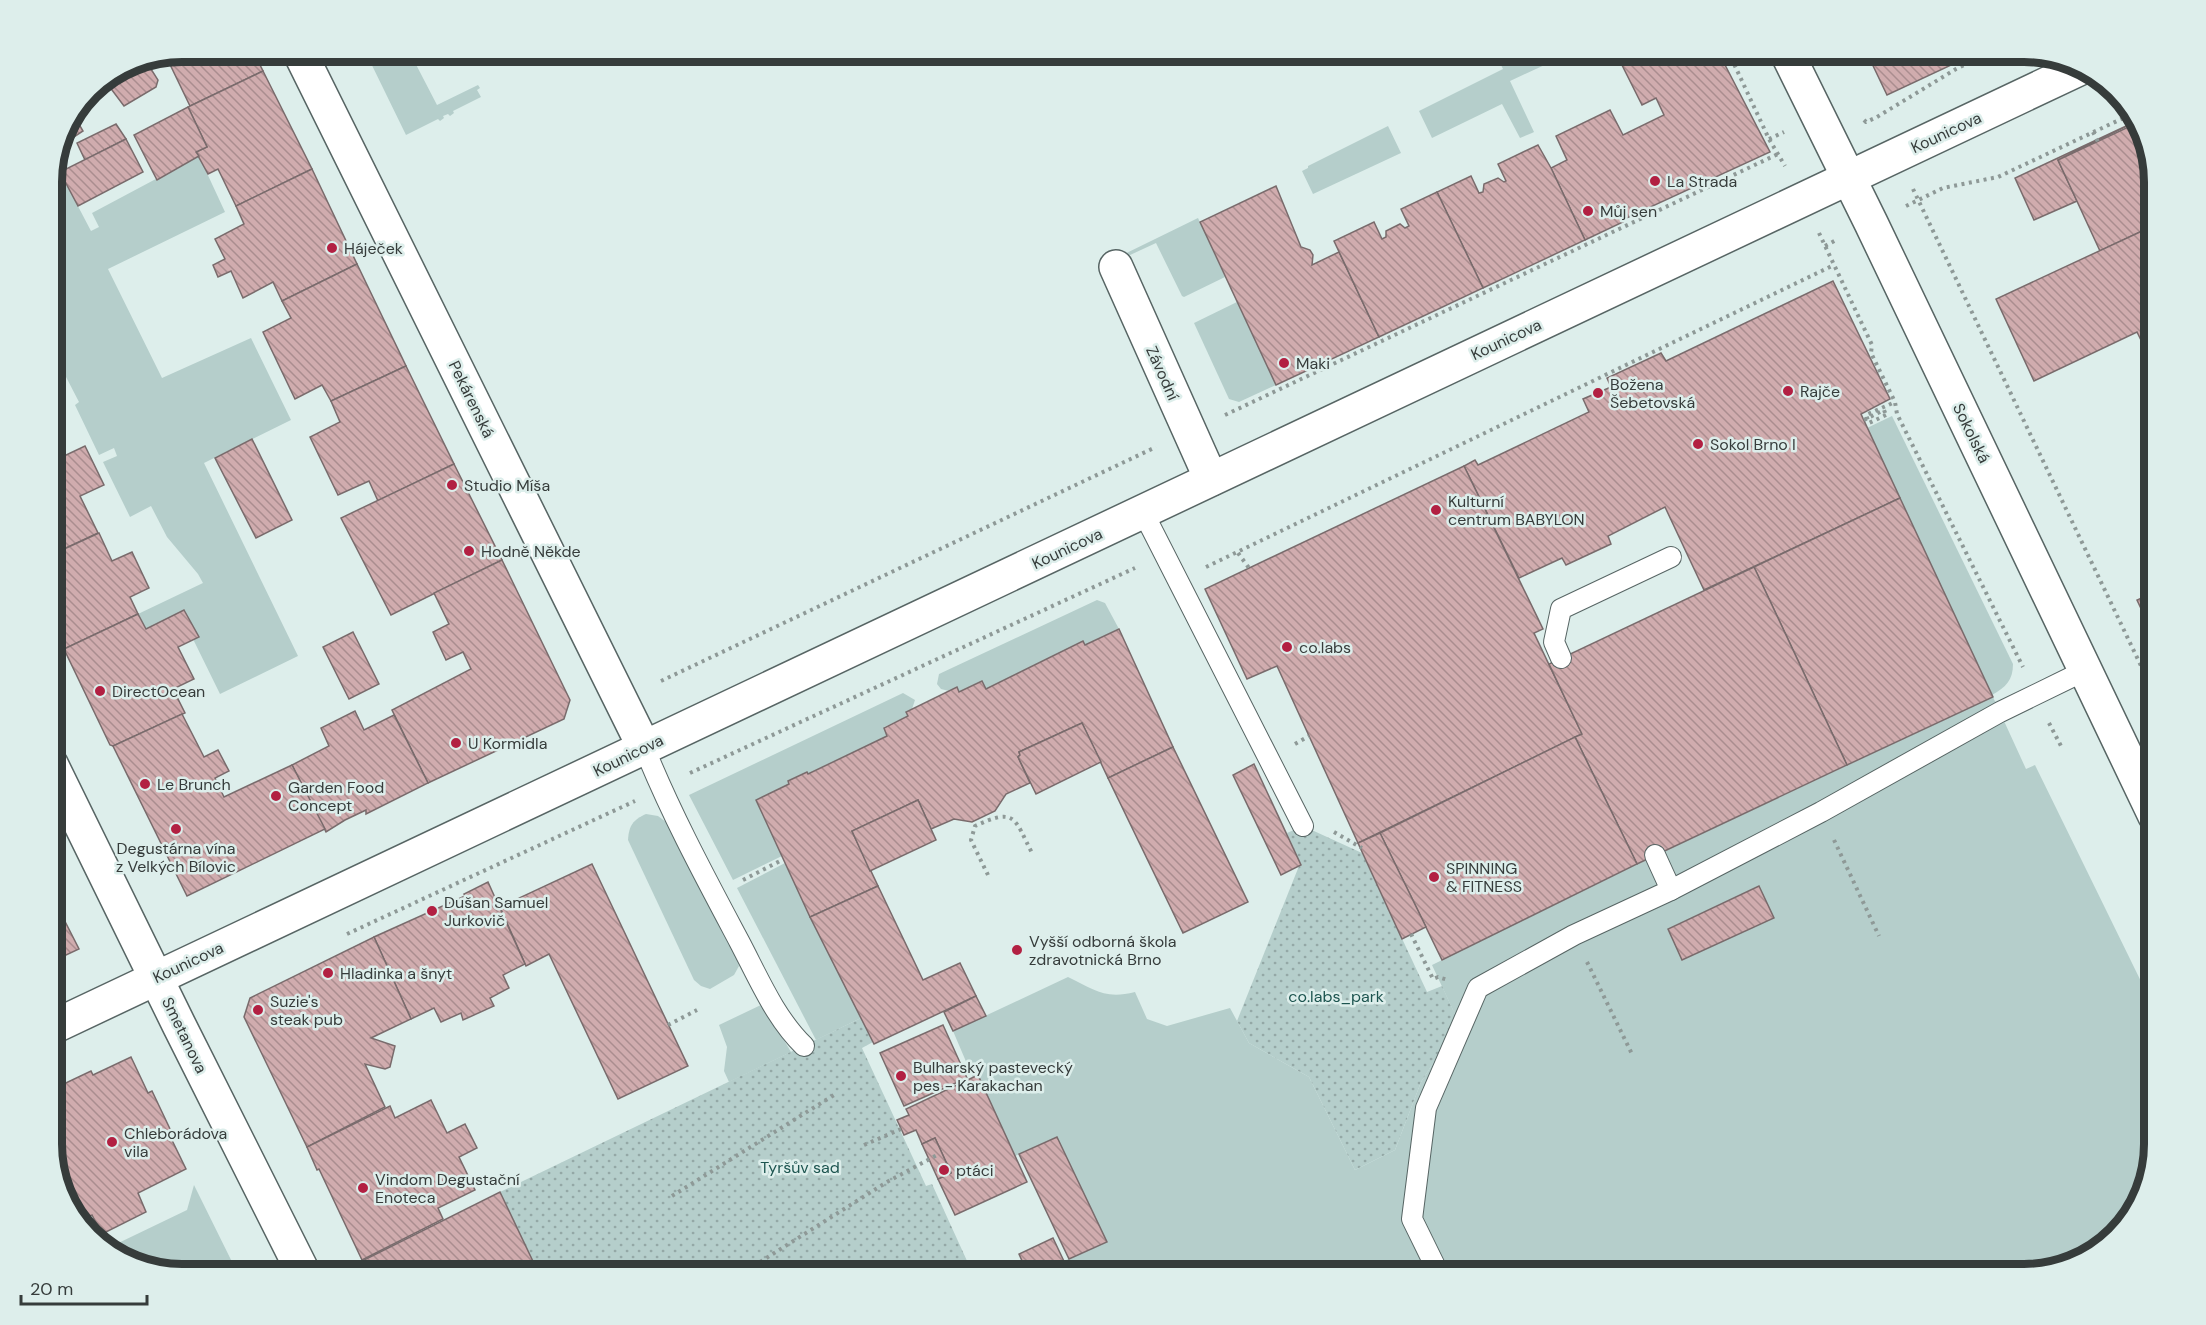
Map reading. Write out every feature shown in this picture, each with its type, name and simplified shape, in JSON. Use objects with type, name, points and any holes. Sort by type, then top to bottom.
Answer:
[{"type":"street","name":"Pekárenská","points":[[304,62],[644,747]]},
{"type":"street","name":"Sokolská","points":[[1791,62],[1849,177],[2144,793]]},
{"type":"street","name":"Kounicova","points":[[62,1023],[2072,72]]},
{"type":"street","name":"Závodní","points":[[1116,267],[1211,479]]},
{"type":"street","name":"Smetanova","points":[[62,786],[299,1264]]},
{"type":"lane","points":[[1143,512],[1303,825]]},
{"type":"lane","points":[[1561,658],[1554,642],[1561,609],[1671,557]]},
{"type":"lane","points":[[1434,1264],[1412,1219],[1426,1108],[1478,988],[1574,935],[1671,890],[1821,812],[2000,712],[2086,670]]},
{"type":"lane","points":[[644,747],[661,789],[714,894],[788,1031],[804,1046]]},
{"type":"lane","points":[[1655,855],[1671,890]]},
{"type":"path","points":[[1733,62],[1778,154]]},
{"type":"path","points":[[1866,122],[1971,62]]},
{"type":"path","points":[[2125,117],[1998,177],[1942,188],[1918,200],[2144,672]]},
{"type":"path","points":[[2093,132],[2098,142]]},
{"type":"path","points":[[1817,229],[1872,345],[1871,352],[1895,402],[1897,414],[2061,746]]},
{"type":"path","points":[[344,936],[661,789],[703,766],[1164,554],[1206,568],[1834,265]]},
{"type":"path","points":[[1864,420],[1874,415],[1884,410],[1886,415],[1869,423],[1866,415],[1895,402]]},
{"type":"path","points":[[1238,553],[1249,568]]},
{"type":"path","points":[[1821,812],[1879,936]]},
{"type":"path","points":[[988,874],[971,840],[975,826],[984,819],[1007,816],[1013,819],[1032,854]]},
{"type":"path","points":[[714,894],[782,860]]},
{"type":"path","points":[[1411,934],[1433,979],[1438,977]]},
{"type":"path","points":[[1574,935],[1633,1056]]},
{"type":"path","points":[[668,1025],[697,1010]]},
{"type":"path","points":[[672,1196],[834,1095]]},
{"type":"path","points":[[864,1145],[901,1129]]},
{"type":"path","points":[[757,1264],[887,1182],[938,1155]]},
{"type":"green space","points":[[370,62],[415,62],[437,105],[478,85],[480,88],[477,90],[481,97],[453,111],[454,113],[450,116],[448,114],[443,116],[444,118],[440,121],[438,119],[406,135]]},
{"type":"green space","points":[[1500,62],[1551,62],[1510,81],[1534,132],[1520,138],[1502,104],[1432,138],[1419,111],[1503,69]]},
{"type":"green space","points":[[1388,126],[1401,153],[1313,194],[1302,171]]},
{"type":"green space","points":[[199,156],[225,212],[108,269],[162,378],[251,338],[291,420],[204,463],[298,656],[220,694],[193,639],[199,637],[184,610],[146,629],[138,614],[203,583],[167,537],[151,506],[130,517],[103,462],[117,456],[114,448],[99,455],[75,405],[79,402],[62,369],[62,176],[91,231],[99,227],[92,213]]},
{"type":"green space","points":[[1198,218],[1225,277],[1184,297],[1156,243],[1102,268],[1102,265]]},
{"type":"green space","points":[[1237,302],[1276,385],[1239,402],[1229,399],[1194,323]]},
{"type":"green space","points":[[1892,416],[2013,664],[2008,683],[1992,695],[1867,428]]},
{"type":"green space","points":[[1097,600],[1105,603],[1119,629],[1085,645],[1083,642],[986,689],[982,681],[959,692],[957,687],[949,691],[941,689],[937,684],[939,674]]},
{"type":"green space","points":[[903,693],[915,700],[912,709],[906,712],[908,716],[884,727],[887,736],[808,774],[807,772],[788,781],[789,784],[757,800],[782,856],[733,880],[689,795]]},
{"type":"green space","points":[[1993,697],[2026,769],[2035,765],[2144,988],[2143,1159],[2135,1189],[2120,1216],[2097,1239],[2070,1254],[2024,1264],[1065,1264],[1064,1261],[1106,1242],[1057,1137],[1015,1156],[973,1078],[953,1031],[1068,977],[1107,994],[1135,992],[1147,1019],[1167,1026],[1230,1008],[1249,1043],[1309,1077],[1355,1170],[1395,1150],[1421,1082],[1459,1023],[1432,965],[1637,864]]},
{"type":"green space","points":[[646,814],[658,816],[666,822],[735,953],[739,966],[734,975],[710,989],[694,980],[628,840],[632,824]]},
{"type":"green space","name":"co.labs_park","points":[[1303,826],[1362,853],[1427,992],[1442,986],[1459,1023],[1421,1082],[1395,1150],[1355,1170],[1309,1077],[1249,1043],[1237,1021],[1301,865],[1287,833]]},
{"type":"green space","points":[[785,863],[861,1018],[816,1040],[737,888]]},
{"type":"green space","points":[[763,1004],[791,1052],[729,1082],[724,1071],[727,1047],[719,1025]]},
{"type":"green space","name":"Tyršův sad","points":[[861,1018],[873,1042],[862,1048],[926,1186],[932,1184],[968,1264],[534,1264],[500,1192]]},
{"type":"green space","points":[[194,1185],[233,1264],[166,1262],[136,1254],[117,1244],[187,1210]]},
{"type":"building","points":[[258,62],[263,71],[190,106],[169,63]]},
{"type":"building","points":[[1628,62],[1724,62],[1770,152],[1622,220],[1623,222],[1585,240],[1551,168],[1567,160],[1556,136],[1610,110],[1623,135],[1664,115],[1656,98],[1642,105],[1622,65]]},
{"type":"building","points":[[1871,62],[1958,62],[1887,95]]},
{"type":"building","points":[[149,66],[158,80],[156,87],[124,106],[109,86],[129,74]]},
{"type":"building","points":[[263,71],[312,169],[236,206],[218,169],[208,174],[196,152],[207,147],[188,107]]},
{"type":"building","points":[[188,107],[207,147],[196,152],[199,156],[157,180],[134,135]]},
{"type":"building","points":[[78,122],[83,131],[70,140]]},
{"type":"building","points":[[116,124],[126,139],[85,160],[77,143]]},
{"type":"building","points":[[2129,125],[2058,160],[2077,201],[2034,220],[2015,178]]},
{"type":"building","points":[[2130,126],[2143,166],[2144,230],[2100,251],[2058,160]]},
{"type":"building","points":[[126,139],[143,172],[78,206],[62,176],[62,171]]},
{"type":"building","points":[[1538,145],[1585,240],[1483,288],[1437,192],[1471,176],[1479,193],[1483,192],[1484,184],[1498,178],[1506,181],[1498,164]]},
{"type":"building","points":[[312,169],[357,264],[282,301],[273,282],[243,298],[231,271],[218,277],[213,265],[225,259],[215,239],[244,224],[236,206]]},
{"type":"building","points":[[1276,186],[1301,247],[1310,250],[1313,255],[1312,265],[1339,252],[1379,337],[1276,385],[1200,222]]},
{"type":"building","points":[[1437,192],[1483,288],[1379,337],[1334,241],[1374,222],[1382,239],[1386,237],[1386,231],[1400,224],[1405,228],[1409,226],[1401,209]]},
{"type":"building","points":[[2144,230],[2144,346],[2137,332],[2034,381],[1996,299]]},
{"type":"building","points":[[357,264],[406,366],[331,401],[322,385],[295,399],[263,332],[291,318],[282,301]]},
{"type":"building","name":"Sokol Brno I","points":[[1833,281],[1890,399],[1861,414],[1900,498],[1704,590],[1665,507],[1608,536],[1611,544],[1566,565],[1562,558],[1519,578],[1464,466],[1475,460],[1478,465],[1589,412],[1583,399],[1611,387],[1607,378],[1661,353],[1666,361]]},
{"type":"building","points":[[406,366],[454,464],[378,501],[369,481],[338,495],[310,437],[340,422],[331,401]]},
{"type":"building","points":[[252,439],[292,520],[256,538],[215,458]]},
{"type":"building","points":[[85,446],[104,485],[80,496],[98,533],[62,550],[62,457]]},
{"type":"building","points":[[454,464],[502,560],[391,615],[341,518]]},
{"type":"building","points":[[1464,466],[1543,629],[1534,633],[1582,734],[1358,843],[1277,666],[1247,679],[1205,589]]},
{"type":"building","points":[[1900,498],[1993,697],[1847,765],[1754,567]]},
{"type":"building","points":[[99,533],[112,561],[132,552],[149,588],[130,597],[138,614],[64,649],[62,645],[62,550]]},
{"type":"building","points":[[502,560],[570,700],[564,719],[428,783],[392,710],[471,669],[463,652],[446,660],[433,632],[449,624],[434,593]]},
{"type":"building","points":[[1754,567],[1847,765],[1637,864],[1575,737],[1582,734],[1549,664]]},
{"type":"building","points":[[2144,597],[2144,615],[2137,600]]},
{"type":"building","points":[[184,610],[199,637],[178,647],[194,679],[173,689],[185,713],[113,746],[110,745],[64,649],[138,614],[146,629]]},
{"type":"building","points":[[1119,629],[1173,747],[1108,778],[1082,723],[1019,752],[1018,757],[1030,783],[1006,794],[995,811],[972,822],[954,819],[931,829],[918,800],[852,831],[878,886],[810,917],[756,800],[789,784],[788,781],[807,772],[808,774],[887,736],[884,728],[908,716],[906,712],[957,687],[959,692],[982,681],[986,689],[1083,641],[1085,645]]},
{"type":"building","points":[[353,632],[379,684],[349,699],[323,647]]},
{"type":"building","points":[[355,711],[364,730],[394,715],[428,783],[366,814],[366,810],[345,820],[326,832],[292,765],[329,746],[321,728]]},
{"type":"building","points":[[182,714],[204,757],[218,750],[229,771],[215,778],[224,797],[292,765],[325,829],[187,896],[113,746]]},
{"type":"building","points":[[1082,723],[1101,762],[1036,794],[1018,757],[1019,752]]},
{"type":"building","points":[[1575,737],[1637,864],[1442,960],[1380,833]]},
{"type":"building","points":[[1173,747],[1248,902],[1183,933],[1108,778]]},
{"type":"building","points":[[1254,764],[1301,865],[1281,875],[1233,775]]},
{"type":"building","points":[[918,800],[936,840],[870,871],[852,831]]},
{"type":"building","points":[[1380,833],[1426,927],[1402,939],[1358,843]]},
{"type":"building","points":[[592,864],[688,1066],[618,1099],[549,954],[526,966],[500,907]]},
{"type":"building","points":[[488,882],[525,964],[503,975],[509,988],[490,998],[494,1006],[463,1020],[461,1013],[441,1022],[434,1008],[411,1019],[374,937],[465,896],[464,894]]},
{"type":"building","points":[[878,886],[923,980],[960,963],[976,996],[874,1044],[810,917]]},
{"type":"building","points":[[1759,886],[1774,918],[1682,960],[1668,929]]},
{"type":"building","points":[[62,916],[79,949],[62,957]]},
{"type":"building","points":[[374,937],[411,1019],[371,1038],[395,1046],[390,1067],[385,1069],[365,1064],[385,1107],[307,1147],[244,1017],[250,998]]},
{"type":"building","points":[[976,996],[986,1016],[953,1031],[944,1012]]},
{"type":"building","points":[[943,1025],[967,1078],[904,1106],[880,1053]]},
{"type":"building","name":"Chleborádova vila","points":[[131,1057],[148,1093],[152,1091],[186,1169],[138,1193],[146,1212],[103,1234],[92,1215],[87,1218],[74,1196],[64,1167],[62,1151],[62,1085],[91,1071],[93,1075]]},
{"type":"building","points":[[978,1075],[1027,1182],[955,1215],[938,1179],[951,1173],[935,1138],[922,1144],[916,1130],[904,1135],[897,1120],[909,1115],[906,1109]]},
{"type":"building","points":[[431,1100],[447,1133],[465,1124],[477,1148],[459,1157],[475,1190],[438,1208],[443,1219],[362,1260],[307,1147],[390,1106],[395,1118]]},
{"type":"building","points":[[1057,1137],[1107,1242],[1069,1259],[1019,1154]]},
{"type":"building","points":[[935,1138],[951,1173],[938,1179],[922,1144]]},
{"type":"building","points":[[500,1192],[534,1264],[366,1264],[364,1260]]},
{"type":"building","points":[[1053,1238],[1065,1264],[1021,1264],[1023,1263],[1019,1254]]},
{"type":"place","name":"La Strada","points":[[1655,181]]},
{"type":"place","name":"Můj sen","points":[[1588,211]]},
{"type":"place","name":"Háječek","points":[[332,248]]},
{"type":"place","name":"Maki","points":[[1284,363]]},
{"type":"place","name":"Rajče","points":[[1788,391]]},
{"type":"place","name":"Božena Šebetovská","points":[[1598,393]]},
{"type":"place","name":"Sokol Brno I","points":[[1698,444]]},
{"type":"place","name":"Studio Míša","points":[[452,485]]},
{"type":"place","name":"Kulturní centrum BABYLON","points":[[1436,510]]},
{"type":"place","name":"Hodně Někde","points":[[469,551]]},
{"type":"place","name":"co.labs","points":[[1287,647]]},
{"type":"place","name":"DirectOcean","points":[[100,691]]},
{"type":"place","name":"U Kormidla","points":[[456,743]]},
{"type":"place","name":"Le Brunch","points":[[145,784]]},
{"type":"place","name":"Garden Food Concept","points":[[276,796]]},
{"type":"place","name":"Degustárna vína z Velkých Bílovic","points":[[176,829]]},
{"type":"place","name":"SPINNING & FITNESS","points":[[1434,877]]},
{"type":"place","name":"Dušan Samuel Jurkovič","points":[[432,911]]},
{"type":"place","name":"Vyšší odborná škola zdravotnická Brno","points":[[1017,950]]},
{"type":"place","name":"Hladinka a šnyt","points":[[328,973]]},
{"type":"place","name":"Suzie's steak pub","points":[[258,1010]]},
{"type":"place","name":"Bulharský pastevecký pes - Karakachan","points":[[901,1076]]},
{"type":"place","name":"Chleborádova vila","points":[[112,1142]]},
{"type":"place","name":"ptáci","points":[[944,1170]]},
{"type":"place","name":"Vindom Degustační Enoteca","points":[[363,1188]]}]
